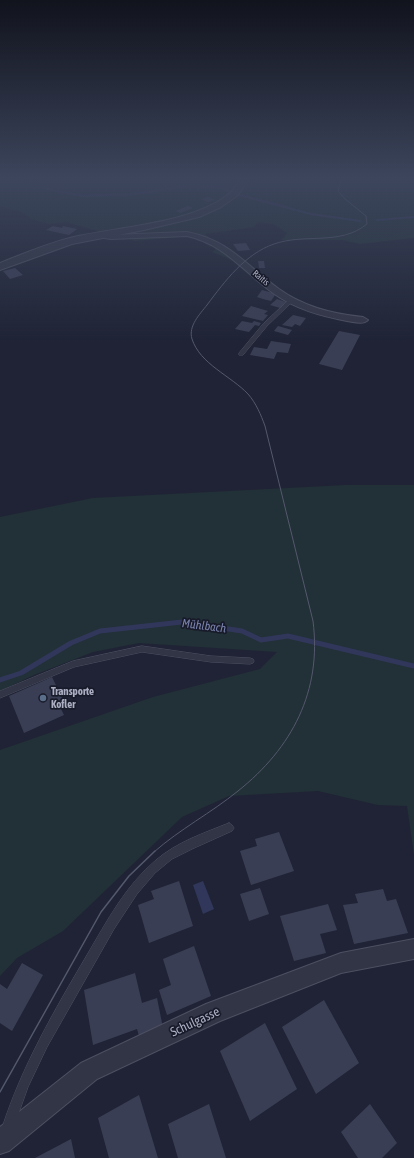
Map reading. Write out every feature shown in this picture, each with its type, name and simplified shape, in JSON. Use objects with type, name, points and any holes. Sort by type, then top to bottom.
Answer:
[{"type":"street","points":[[100,235],[110,233]]},
{"type":"street","name":"Raitis","points":[[0,267],[77,239],[100,235],[111,237],[187,234],[209,239],[243,262],[271,286],[292,300],[321,313],[363,320]]},
{"type":"street","name":"Schulgasse","points":[[2,1141],[89,1071],[214,1012],[341,963],[414,949]]},
{"type":"lane","points":[[241,354],[265,325],[292,300]]},
{"type":"lane","points":[[0,695],[72,664],[142,649],[211,660],[250,661]]},
{"type":"lane","points":[[2,1141],[22,1086],[64,1005],[121,908],[139,883],[158,865],[195,842],[229,828]]},
{"type":"shaded area","points":[[105,233],[212,233],[205,234],[239,261],[232,260],[212,252],[216,249],[204,241],[192,236],[135,241],[128,239],[123,235]]},
{"type":"shaded area","points":[[287,233],[414,233],[414,238],[360,244],[342,240],[281,240]]},
{"type":"shaded area","points":[[346,485],[414,485],[414,855],[407,806],[378,805],[318,791],[229,796],[182,817],[63,931],[17,958],[0,976],[0,750],[153,697],[260,669],[277,652],[139,643],[93,652],[34,675],[0,691],[0,517],[93,498]]},
{"type":"water","points":[[203,881],[214,909],[203,914],[193,885]]},
{"type":"building","points":[[60,233],[72,233],[69,235]]},
{"type":"building","points":[[246,243],[250,250],[238,251],[233,244]]},
{"type":"building","points":[[258,261],[264,261],[265,268],[259,268]]},
{"type":"building","points":[[15,268],[23,275],[10,279],[3,271]]},
{"type":"building","points":[[262,290],[275,295],[271,301],[257,297]]},
{"type":"building","points":[[277,299],[286,302],[280,308],[270,305]]},
{"type":"building","points":[[251,306],[268,311],[264,314],[268,315],[263,321],[242,316]]},
{"type":"building","points":[[293,315],[306,318],[300,326],[295,324],[292,327],[282,325]]},
{"type":"building","points":[[242,321],[252,323],[254,321],[261,323],[259,326],[255,325],[249,332],[235,329]]},
{"type":"building","points":[[278,326],[292,330],[288,335],[274,331]]},
{"type":"building","points":[[339,331],[360,335],[342,370],[319,364]]},
{"type":"building","points":[[271,341],[291,344],[288,353],[277,352],[274,359],[250,355],[254,347],[267,349]]},
{"type":"building","points":[[52,677],[65,704],[60,707],[64,715],[24,733],[9,696]]},
{"type":"building","points":[[279,832],[294,871],[251,885],[240,851],[257,846],[255,839]]},
{"type":"building","points":[[179,881],[193,926],[149,943],[138,905],[154,899],[151,891]]},
{"type":"building","points":[[260,888],[269,914],[249,921],[240,894]]},
{"type":"building","points":[[383,889],[387,901],[396,899],[408,933],[354,944],[343,905],[358,903],[355,894]]},
{"type":"building","points":[[328,904],[337,930],[320,934],[326,953],[294,961],[280,916]]},
{"type":"building","points":[[194,946],[211,996],[167,1015],[159,990],[171,985],[163,959]]},
{"type":"building","points":[[22,963],[43,975],[12,1031],[0,1023],[0,984],[7,989]]},
{"type":"building","points":[[135,973],[142,1003],[157,998],[163,1028],[139,1036],[137,1029],[93,1045],[84,990]]},
{"type":"building","points":[[324,1000],[359,1063],[316,1094],[282,1027]]},
{"type":"building","points":[[265,1023],[297,1089],[250,1121],[220,1051]]},
{"type":"building","points":[[139,1095],[158,1158],[109,1158],[98,1118]]},
{"type":"building","points":[[209,1104],[226,1158],[178,1158],[168,1124]]},
{"type":"building","points":[[370,1104],[397,1143],[382,1158],[358,1158],[341,1132]]},
{"type":"building","points":[[71,1139],[75,1158],[35,1158]]},
{"type":"waterway","name":"Mühlbach","points":[[0,680],[21,673],[71,643],[100,631],[182,622],[242,631],[261,640],[288,636],[414,666]]},
{"type":"tram line","points":[[154,852],[174,836],[228,799],[257,774],[274,756],[288,737],[299,716],[313,671],[315,647],[313,621],[265,426],[258,409],[248,394],[209,363],[196,348],[191,334],[193,325],[195,320],[228,278],[254,254],[274,244],[286,241],[334,237],[351,233]]},
{"type":"tram line","points":[[0,1092],[101,912],[129,876],[155,851]]},
{"type":"place","name":"Transporte Kofler","points":[[43,698]]}]
